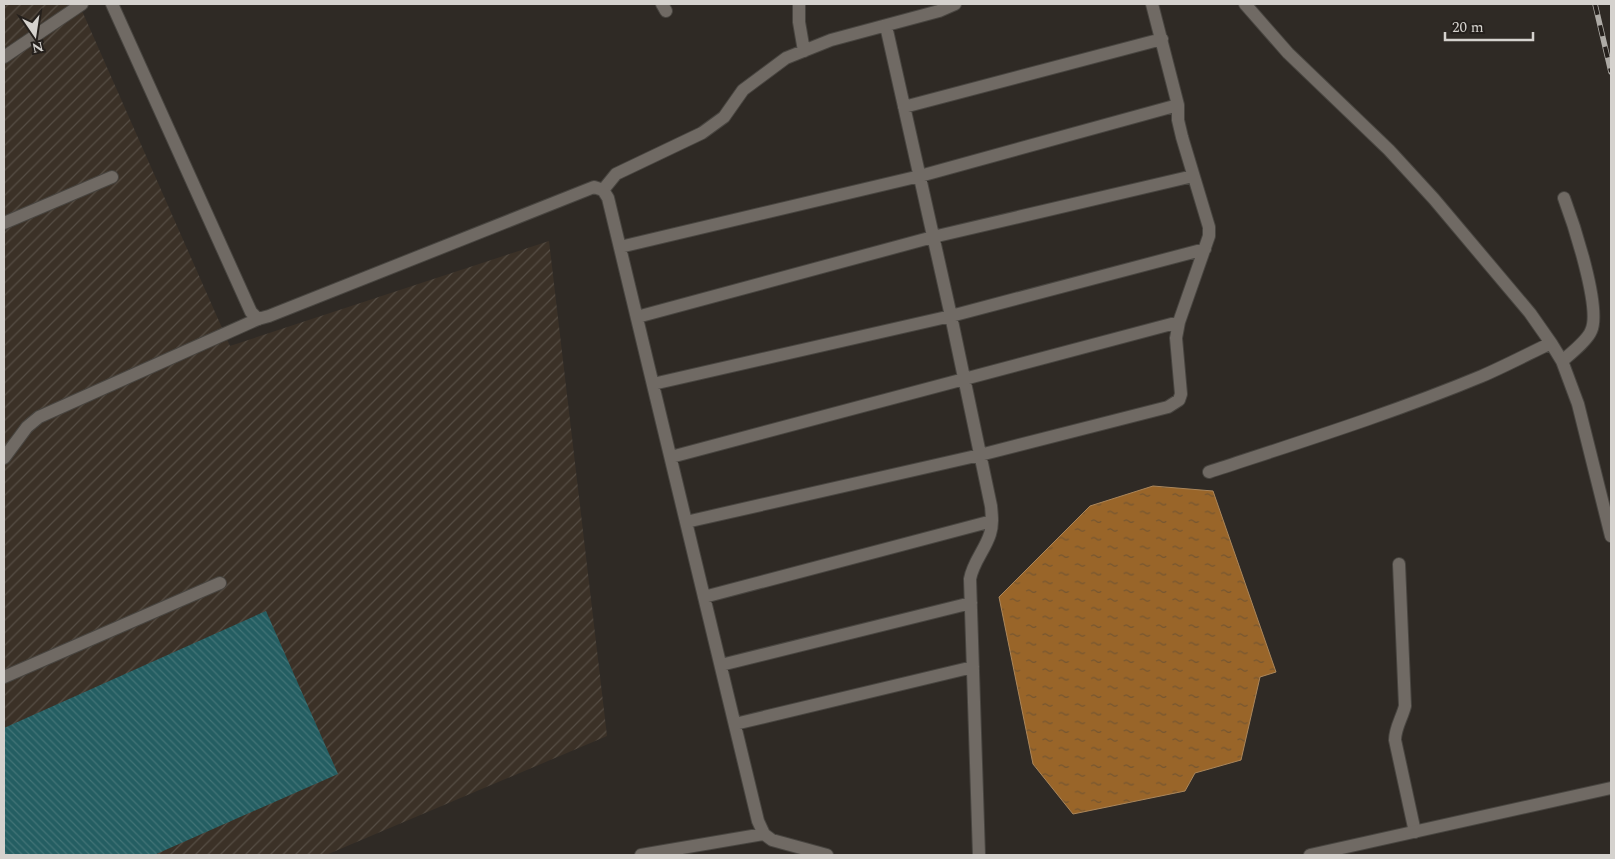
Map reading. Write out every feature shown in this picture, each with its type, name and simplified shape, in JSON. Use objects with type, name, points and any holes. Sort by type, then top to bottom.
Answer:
[{"type":"street","points":[[4,57],[82,4]]},
{"type":"street","points":[[112,4],[251,312],[258,319]]},
{"type":"street","points":[[799,4],[799,22],[804,51]]},
{"type":"street","points":[[603,190],[616,174],[702,133],[724,117],[743,90],[786,58],[831,40],[939,11],[955,4]]},
{"type":"street","points":[[686,522],[980,455],[1168,407],[1179,400],[1181,394],[1176,338],[1179,322],[1210,236],[1178,120],[1178,105],[1152,4]]},
{"type":"street","points":[[1245,4],[1288,54],[1389,150],[1530,313],[1551,343],[1562,361],[1578,404],[1611,536]]},
{"type":"street","points":[[886,26],[952,316],[992,521],[990,536],[972,571],[971,603],[979,855]]},
{"type":"street","points":[[904,106],[1162,39]]},
{"type":"street","points":[[620,247],[920,176],[1178,105]]},
{"type":"street","points":[[637,317],[933,237],[1193,176]]},
{"type":"street","points":[[4,223],[112,178]]},
{"type":"street","points":[[4,458],[27,427],[39,417],[258,319],[594,187],[603,190],[608,198],[758,821],[764,834],[772,840],[827,855]]},
{"type":"street","points":[[1562,361],[1590,334],[1594,325],[1594,313],[1583,256],[1564,198]]},
{"type":"street","points":[[653,384],[952,316],[1205,249]]},
{"type":"street","points":[[671,457],[1179,322]]},
{"type":"street","points":[[1209,472],[1346,427],[1440,392],[1483,375],[1551,343]]},
{"type":"street","points":[[704,596],[992,521]]},
{"type":"street","points":[[1399,564],[1405,706],[1404,714],[1396,729],[1394,740],[1415,832]]},
{"type":"street","points":[[4,677],[220,583]]},
{"type":"street","points":[[720,665],[971,603]]},
{"type":"street","points":[[734,724],[974,667]]},
{"type":"street","points":[[1310,855],[1611,788]]},
{"type":"street","points":[[641,855],[764,834]]},
{"type":"shaded area","points":[[4,4],[79,4],[230,346],[549,241],[607,736],[326,855],[4,855]]},
{"type":"water","points":[[1153,486],[1213,491],[1276,672],[1260,677],[1241,760],[1195,773],[1185,791],[1073,814],[1033,764],[999,597],[1090,506]]},
{"type":"building","points":[[266,611],[338,774],[154,855],[4,855],[4,728]]},
{"type":"railway","points":[[1595,4],[1611,72]]}]
